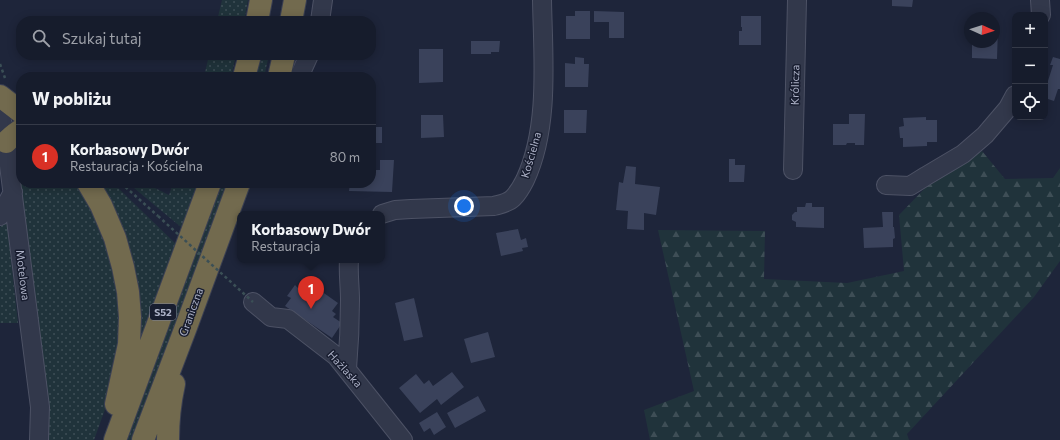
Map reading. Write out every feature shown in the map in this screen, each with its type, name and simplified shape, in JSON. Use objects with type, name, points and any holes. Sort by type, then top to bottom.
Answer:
[{"type":"highway","points":[[258,16],[261,0]]},
{"type":"highway","points":[[292,16],[295,0]]},
{"type":"highway","points":[[245,72],[249,60]]},
{"type":"highway","points":[[280,72],[283,60]]},
{"type":"highway","points":[[0,96],[16,108]]},
{"type":"highway","points":[[91,188],[101,205],[115,238],[128,292],[130,317],[129,344],[109,440]]},
{"type":"highway","name":"S52","points":[[115,440],[208,188]]},
{"type":"highway","name":"Graniczna","points":[[143,440],[237,188]]},
{"type":"highway","points":[[168,440],[171,400],[186,327]]},
{"type":"street","points":[[321,16],[323,0]]},
{"type":"street","name":"Kościelna","points":[[385,213],[395,210],[494,206],[512,199],[517,194],[533,160],[540,123],[544,77],[542,0]]},
{"type":"street","name":"Królicza","points":[[793,170],[797,0]]},
{"type":"street","points":[[1040,0],[1041,12]]},
{"type":"street","points":[[301,72],[307,60]]},
{"type":"street","points":[[886,185],[910,186],[963,154],[985,135],[1008,108],[1012,101]]},
{"type":"street","name":"Motelowa","points":[[0,112],[14,136],[13,192],[40,407],[39,440]]},
{"type":"street","points":[[0,216],[13,192]]},
{"type":"street","points":[[347,369],[350,298],[349,263]]},
{"type":"street","name":"Hażlaska","points":[[253,302],[272,317],[288,319],[336,356],[403,440]]},
{"type":"path","points":[[127,188],[253,302]]},
{"type":"green space","points":[[222,0],[248,0],[245,16],[218,16]]},
{"type":"green space","points":[[208,60],[235,60],[232,72],[205,72]]},
{"type":"green space","points":[[259,60],[268,60],[265,72],[256,72]]},
{"type":"green space","points":[[16,143],[16,173],[13,146]]},
{"type":"green space","points":[[982,151],[1005,179],[1053,178],[1060,168],[1060,261],[1034,297],[907,434],[909,440],[650,440],[644,410],[694,391],[658,230],[765,231],[764,279],[847,283],[904,271],[899,215],[929,184]]},
{"type":"green space","points":[[18,188],[81,188],[105,230],[116,279],[120,336],[112,390],[94,440],[46,440]]},
{"type":"green space","points":[[99,188],[118,188],[177,245],[137,350]]},
{"type":"green space","points":[[134,188],[155,188],[169,195],[171,188],[195,188],[182,228]]},
{"type":"green space","points":[[220,188],[228,188],[135,440],[126,440]]},
{"type":"green space","points":[[7,223],[18,323],[0,323],[0,227]]},
{"type":"building","points":[[892,0],[913,0],[912,7],[892,6]]},
{"type":"building","points":[[575,11],[590,11],[590,39],[566,39],[566,16],[575,16]]},
{"type":"building","points":[[594,11],[624,12],[624,38],[609,38],[609,22],[594,22]]},
{"type":"building","points":[[741,16],[761,16],[761,45],[739,45],[739,31],[742,31]]},
{"type":"building","points":[[471,41],[500,41],[499,52],[491,52],[491,54],[471,54]]},
{"type":"building","points":[[972,48],[997,48],[997,59],[972,58]]},
{"type":"building","points":[[419,49],[443,49],[443,82],[419,83]]},
{"type":"building","points":[[575,57],[584,58],[584,64],[589,64],[588,87],[565,87],[565,63],[575,64]]},
{"type":"building","points":[[1053,57],[1060,59],[1060,89],[1058,89],[1054,101],[1048,99],[1048,81],[1053,65],[1050,65]]},
{"type":"building","points":[[564,110],[587,110],[586,133],[564,133]]},
{"type":"building","points":[[849,114],[865,114],[864,145],[847,143],[846,145],[833,145],[833,124],[849,124]]},
{"type":"building","points":[[421,115],[443,115],[444,137],[421,138]]},
{"type":"building","points":[[926,117],[926,120],[937,120],[937,142],[927,142],[927,146],[903,147],[903,138],[900,138],[899,127],[904,126],[903,118]]},
{"type":"building","points":[[376,127],[382,127],[382,143],[376,143]]},
{"type":"building","points":[[729,159],[735,159],[735,165],[745,165],[744,182],[729,182]]},
{"type":"building","points":[[380,160],[394,160],[392,192],[349,191],[349,188],[376,188],[376,170],[380,170]]},
{"type":"building","points":[[626,166],[636,167],[635,184],[660,187],[656,215],[644,213],[644,230],[627,229],[628,211],[616,210],[619,182],[623,183]]},
{"type":"building","points":[[806,203],[812,203],[812,207],[824,207],[824,228],[796,227],[796,222],[792,220],[792,215],[797,212],[797,207],[805,207]]},
{"type":"building","points":[[882,212],[893,212],[895,238],[893,239],[893,247],[864,248],[863,228],[883,227]]},
{"type":"building","points":[[518,229],[521,240],[526,238],[528,247],[522,248],[523,251],[501,256],[496,233]]},
{"type":"building","points":[[304,279],[338,303],[332,311],[336,314],[333,317],[342,323],[332,338],[285,306],[291,298],[287,296],[295,285],[298,288]]},
{"type":"building","points":[[414,298],[423,337],[404,341],[395,303]]},
{"type":"building","points":[[488,332],[495,357],[471,363],[464,339]]},
{"type":"building","points":[[452,372],[464,387],[441,405],[437,399],[420,413],[399,388],[416,374],[424,384],[429,380],[433,386]]},
{"type":"building","points":[[478,396],[486,411],[455,428],[447,413]]},
{"type":"building","points":[[437,412],[446,427],[434,435],[430,428],[424,432],[419,423]]},
{"type":"place","name":"Korbasowy Dwór","points":[[311,309]]}]
